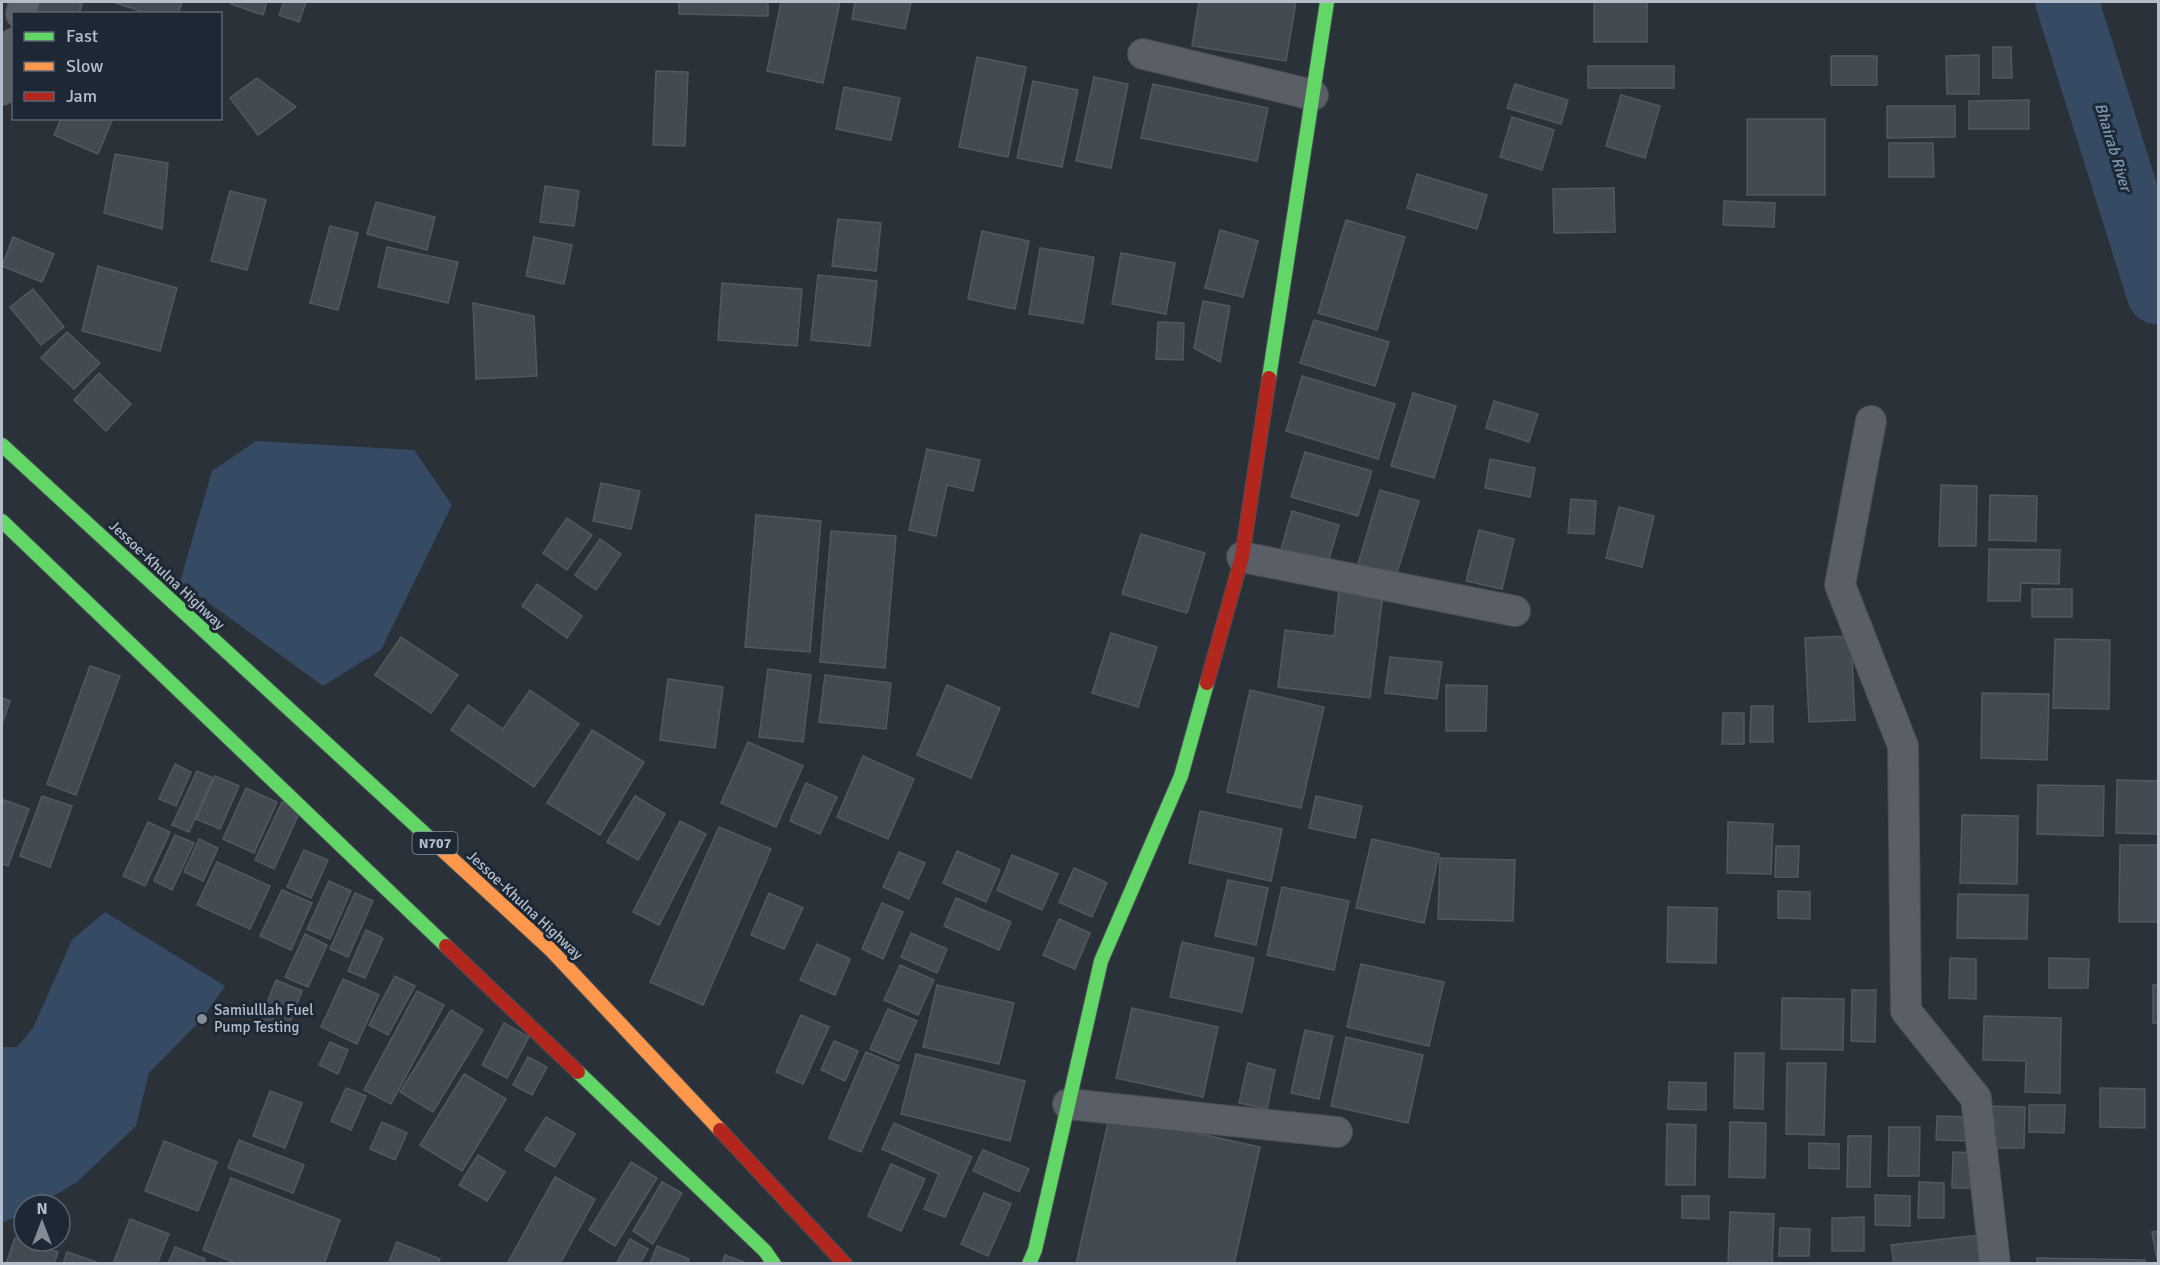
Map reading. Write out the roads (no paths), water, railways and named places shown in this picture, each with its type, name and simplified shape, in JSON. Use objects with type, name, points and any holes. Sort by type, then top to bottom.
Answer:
[{"type":"main road","points":[[1029,1263],[1035,1250],[1101,962],[1181,776],[1242,557],[1327,2]]},
{"type":"main road","name":"Jessoe-Khulna Highway","points":[[2,445],[550,949],[844,1263]]},
{"type":"main road","points":[[3,528],[515,1010],[765,1251],[774,1263]]},
{"type":"street","points":[[2,90],[12,51]]},
{"type":"street","points":[[1143,54],[1313,95]]},
{"type":"street","points":[[1871,421],[1839,585],[1903,746],[1906,1011],[1976,1098],[1995,1263]]},
{"type":"street","points":[[1242,557],[1515,611]]},
{"type":"street","points":[[1068,1104],[1337,1132]]},
{"type":"water","points":[[256,441],[414,450],[452,505],[381,650],[323,686],[180,582],[212,471]]},
{"type":"water","points":[[105,912],[225,986],[202,1019],[149,1073],[136,1126],[77,1182],[58,1193],[12,1193],[12,1218],[2,1223],[2,1047],[17,1047],[33,1028],[72,940]]},
{"type":"waterway","name":"Bhairab River","points":[[2067,2],[2158,293]]},
{"type":"place","name":"Samiulllah Fuel Pump Testing","points":[[202,1019]]}]
